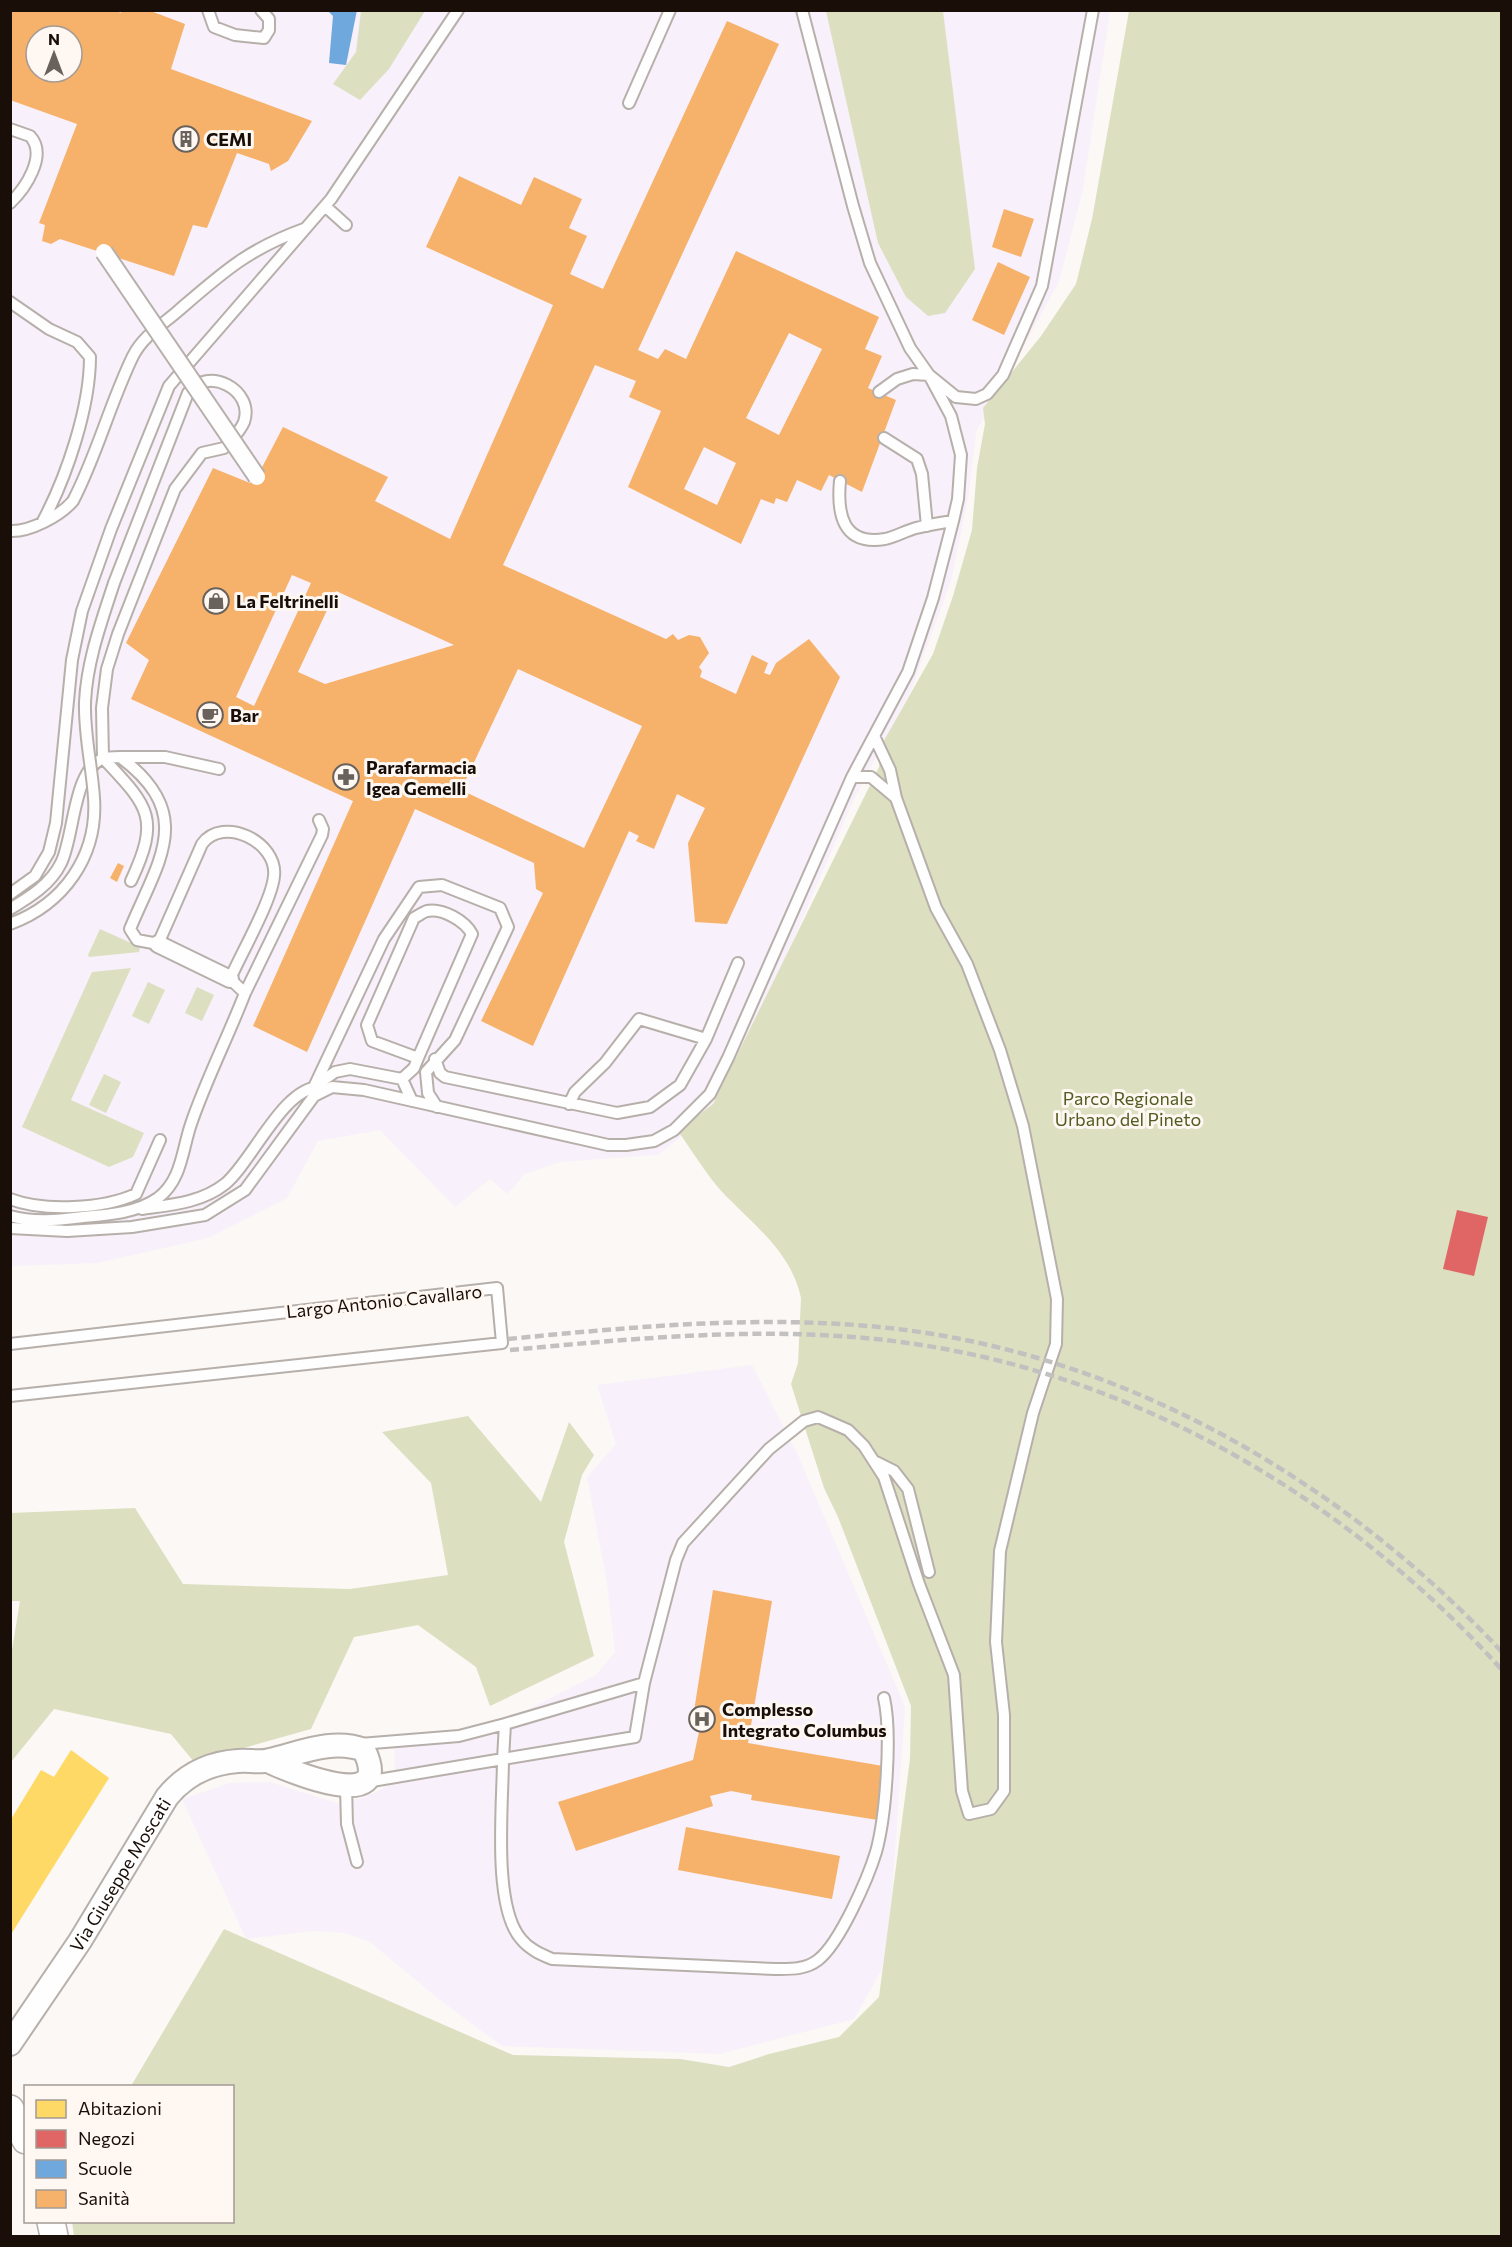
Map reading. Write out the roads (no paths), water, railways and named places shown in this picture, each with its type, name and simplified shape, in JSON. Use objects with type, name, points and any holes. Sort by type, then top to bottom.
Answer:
[{"type":"street","points":[[104,252],[257,477]]},
{"type":"street","points":[[158,944],[230,979]]},
{"type":"street","points":[[350,1745],[364,1750],[369,1761],[369,1773],[354,1784]]},
{"type":"street","name":"Via Giuseppe Moscati","points":[[10,2044],[48,1991],[174,1789],[190,1774],[219,1764],[268,1761],[299,1750],[350,1745]]},
{"type":"street","name":"Via Giuseppe Moscati","points":[[268,1761],[302,1777],[354,1784]]},
{"type":"street","points":[[10,2109],[24,2136]]},
{"type":"lane","points":[[208,10],[214,27],[252,38],[264,38],[269,30],[269,19],[261,10]]},
{"type":"lane","points":[[10,894],[35,876],[49,852],[56,823],[72,660],[82,611],[111,529],[169,386],[325,206],[387,118],[458,10]]},
{"type":"lane","points":[[628,103],[670,10]]},
{"type":"lane","points":[[314,1087],[364,1090],[608,1145],[654,1141],[674,1130],[710,1094],[852,777],[908,672],[920,640],[953,520],[958,499],[961,455],[951,417],[929,375],[910,348],[870,263],[802,10]]},
{"type":"lane","points":[[879,392],[897,379],[913,374],[929,375],[957,397],[976,399],[987,394],[1003,375],[1042,286],[1093,10]]},
{"type":"lane","points":[[10,129],[33,138],[37,153],[22,191],[10,203]]},
{"type":"lane","points":[[325,206],[346,225]]},
{"type":"lane","points":[[10,531],[33,529],[43,520],[61,512],[73,501],[124,375],[134,354],[146,338],[212,280],[252,251],[305,229]]},
{"type":"lane","points":[[10,302],[49,330],[77,342],[90,357],[77,434],[58,490],[43,520]]},
{"type":"lane","points":[[10,924],[40,910],[61,893],[79,870],[87,851],[94,806],[86,725],[87,683],[95,641],[114,583],[189,390],[207,381],[228,385],[237,391],[244,402],[245,420],[224,448],[202,453],[175,489],[107,669],[102,708],[103,758],[135,792],[145,807],[149,834],[131,880]]},
{"type":"lane","points":[[884,438],[917,459],[922,474],[927,526]]},
{"type":"lane","points":[[840,481],[838,506],[840,514],[843,523],[857,536],[884,539],[953,520]]},
{"type":"lane","points":[[357,1862],[347,1824],[354,1784],[635,1737],[644,1683],[679,1552],[699,1525],[768,1449],[804,1421],[818,1417],[848,1430],[884,1477],[919,1584],[954,1676],[962,1791],[969,1814],[991,1809],[1004,1791],[1004,1715],[996,1642],[1000,1551],[1033,1413],[1056,1344],[1058,1299],[1023,1125],[1000,1050],[967,964],[936,908],[896,798],[890,770],[874,736]]},
{"type":"lane","points":[[120,757],[136,769],[162,806],[166,831],[162,858],[130,929],[137,940],[158,944],[207,838],[228,832],[250,838],[269,855],[274,867],[274,876],[230,979],[245,993]]},
{"type":"lane","points":[[10,909],[43,887],[61,864],[82,785],[93,765],[103,758],[165,757],[219,769]]},
{"type":"lane","points":[[852,777],[871,777],[896,798]]},
{"type":"lane","points":[[129,1211],[158,1198],[173,1180],[185,1153],[191,1125],[245,993],[322,835],[323,829],[319,820]]},
{"type":"lane","points":[[314,1087],[384,939],[418,886],[442,885],[500,908],[508,927],[455,1040],[435,1059],[426,1072],[428,1092],[437,1107]]},
{"type":"lane","points":[[402,1079],[414,1068],[472,934],[466,925],[442,912],[427,911],[414,918],[367,1025],[372,1041],[418,1058]]},
{"type":"lane","points":[[435,1059],[440,1073],[445,1077],[617,1113],[650,1107],[680,1085],[706,1039],[738,963]]},
{"type":"lane","points":[[569,1104],[575,1092],[605,1063],[639,1019],[706,1039]]},
{"type":"lane","points":[[10,1216],[27,1221],[51,1221],[194,1200],[226,1183],[297,1094],[314,1087],[335,1072],[350,1069],[402,1079]]},
{"type":"lane","points":[[402,1079],[412,1101]]},
{"type":"lane","points":[[10,1228],[68,1231],[132,1227],[205,1215],[245,1190],[314,1096],[332,1087]]},
{"type":"lane","points":[[10,1199],[27,1205],[46,1207],[122,1200],[136,1194],[160,1140]]},
{"type":"lane","name":"Largo Antonio Cavallaro","points":[[10,1344],[497,1288],[502,1343],[10,1396]]},
{"type":"lane","points":[[873,1461],[894,1471],[908,1489],[929,1572]]},
{"type":"lane","points":[[350,1745],[459,1736],[506,1725],[644,1683]]},
{"type":"lane","points":[[506,1725],[501,1863],[508,1913],[520,1938],[534,1951],[552,1959],[586,1962],[775,1970],[803,1968],[819,1959],[841,1932],[875,1853],[881,1828],[888,1733],[884,1698]]},
{"type":"railway","points":[[508,1339],[694,1324],[740,1322],[833,1324],[879,1327],[968,1340],[1055,1363],[1139,1394],[1220,1433],[1297,1479],[1370,1531],[1439,1589],[1502,1652]]},
{"type":"railway","points":[[510,1350],[674,1337],[797,1334],[838,1336],[933,1347],[1026,1368],[1116,1398],[1202,1438],[1285,1485],[1362,1540],[1435,1602],[1502,1670]]},
{"type":"place","name":"CEMI","points":[[186,139]]},
{"type":"place","name":"La Feltrinelli","points":[[216,601]]},
{"type":"place","name":"Bar","points":[[210,715]]},
{"type":"place","name":"Parafarmacia Igea Gemelli","points":[[346,777]]},
{"type":"place","name":"Complesso Integrato Columbus","points":[[702,1719]]},
{"type":"park label","name":"Parco Regionale Urbano del Pineto","points":[[1128,1108]]}]
